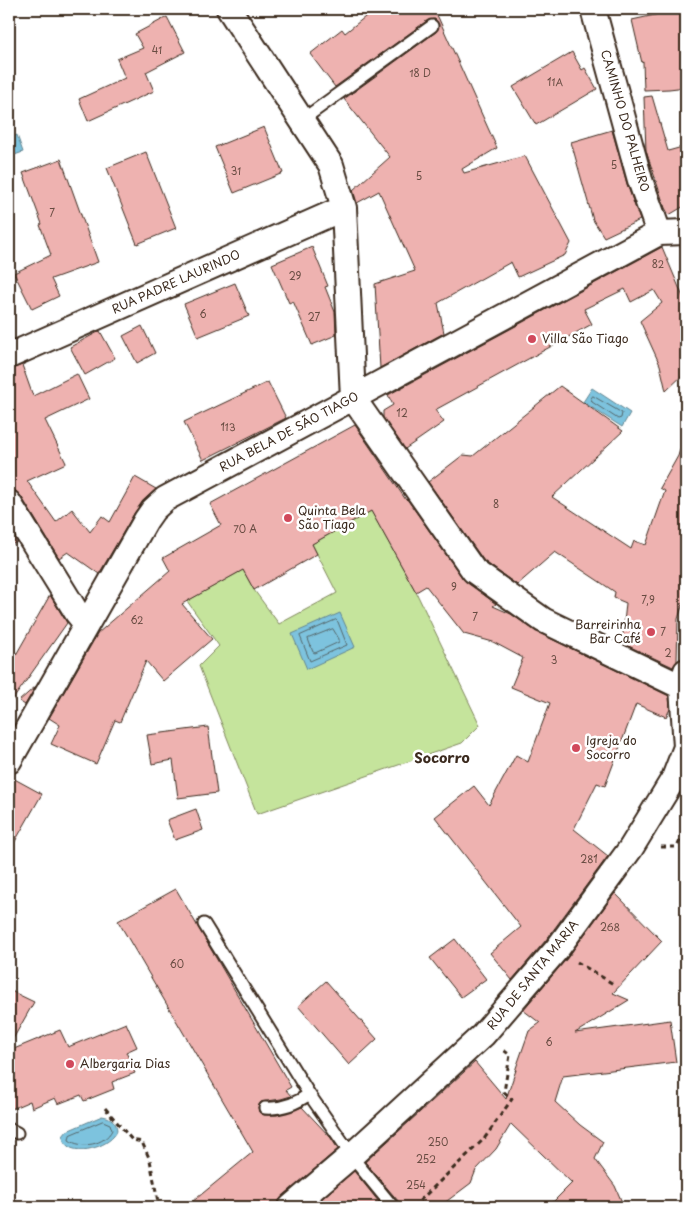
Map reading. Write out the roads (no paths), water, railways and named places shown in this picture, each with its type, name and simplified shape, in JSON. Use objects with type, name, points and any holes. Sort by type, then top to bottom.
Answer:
[{"type":"street","points":[[229,9],[332,166],[344,208],[353,398],[474,571],[543,620],[684,679]]},
{"type":"street","name":"CAMINHO DO PALHEIRO","points":[[593,9],[640,180],[658,233]]},
{"type":"street","name":"RUA PADRE LAURINDO","points":[[9,356],[344,208]]},
{"type":"street","name":"RUA BELA DE SÃO TIAGO","points":[[9,761],[146,520],[153,510],[165,499],[658,233],[686,232]]},
{"type":"street","points":[[9,503],[77,613],[86,624]]},
{"type":"street","name":"RUA DE SANTA MARIA","points":[[291,1207],[352,1155],[483,1035],[557,949],[631,848],[674,778],[686,747],[684,679]]},
{"type":"lane","points":[[302,120],[432,26]]},
{"type":"lane","points":[[204,924],[309,1094],[352,1155],[393,1207]]},
{"type":"lane","points":[[265,1108],[277,1108],[293,1103],[309,1094]]},
{"type":"water","points":[[17,135],[23,152],[9,157],[9,138]]},
{"type":"water","points":[[592,388],[630,413],[622,427],[583,402]]},
{"type":"water","points":[[340,613],[355,647],[307,669],[292,634]]},
{"type":"water","points":[[102,1116],[113,1120],[117,1128],[113,1137],[106,1143],[97,1147],[79,1150],[71,1148],[65,1143],[63,1136],[67,1131]]},
{"type":"place","name":"Villa São Tiago","points":[[532,339]]},
{"type":"place","name":"Quinta Bela São Tiago","points":[[288,518]]},
{"type":"place","name":"Barreirinha Bar Café","points":[[651,632]]},
{"type":"place","name":"Igreja do Socorro","points":[[576,748]]},
{"type":"place","name":"Albergaria Dias","points":[[70,1064]]},
{"type":"district","name":"Socorro","points":[[442,758]]}]
